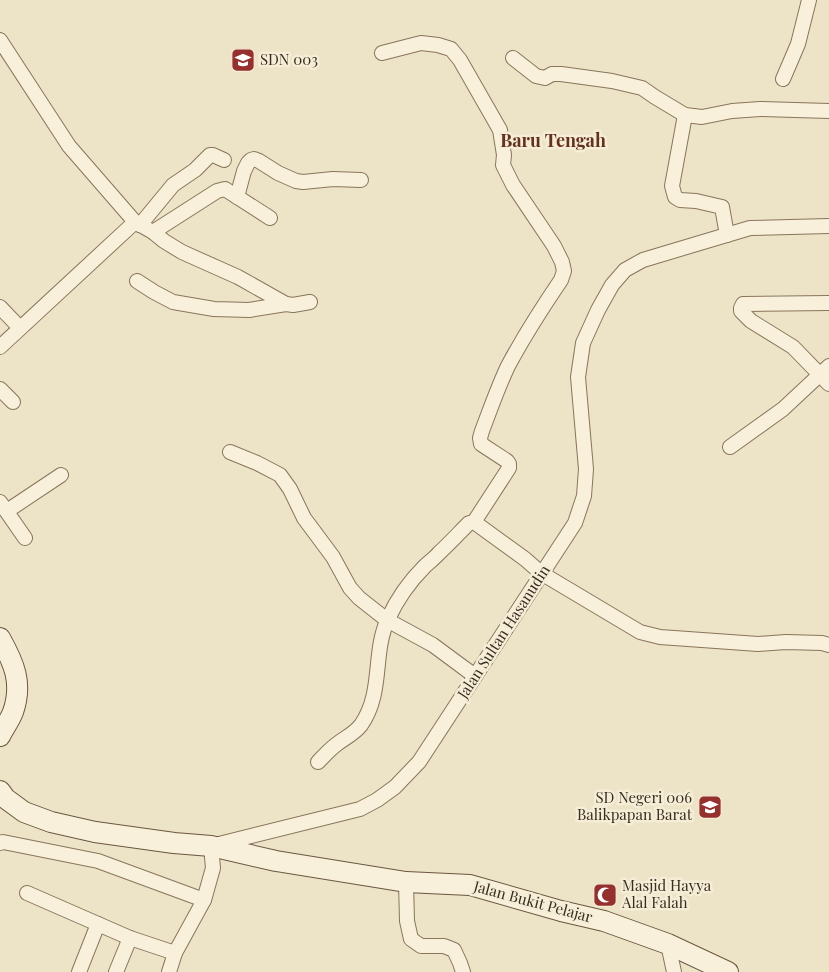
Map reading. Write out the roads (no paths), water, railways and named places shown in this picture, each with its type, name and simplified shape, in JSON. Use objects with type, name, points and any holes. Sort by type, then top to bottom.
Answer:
[{"type":"street","points":[[783,79],[798,44],[809,0]]},
{"type":"street","points":[[0,40],[69,146],[137,224],[153,232],[182,252],[238,277],[286,304]]},
{"type":"street","points":[[318,762],[338,743],[354,734],[370,709],[377,680],[379,648],[387,620],[400,596],[413,579],[468,524],[474,522],[508,468],[507,461],[481,444],[480,438],[500,383],[508,367],[525,336],[562,280],[564,271],[564,266],[554,246],[513,186],[502,165],[504,155],[500,130],[460,60],[451,49],[438,45],[421,44],[382,53]]},
{"type":"street","points":[[513,58],[536,76],[545,78],[552,74],[561,74],[612,81],[642,88],[686,115],[702,117],[732,111],[760,109],[829,111]]},
{"type":"street","points":[[686,115],[672,186],[673,192],[675,197],[680,200],[722,206],[727,235]]},
{"type":"street","points":[[0,347],[137,224],[173,185],[195,170],[208,157],[214,155],[224,160]]},
{"type":"street","points":[[237,197],[244,171],[248,163],[254,159],[278,174],[296,181],[360,180]]},
{"type":"street","points":[[153,232],[218,191],[225,189],[270,218]]},
{"type":"street","name":"Jalan Sultan Hasanudin","points":[[0,791],[5,798],[24,812],[51,822],[95,832],[211,846],[360,809],[377,800],[395,787],[419,762],[575,522],[584,496],[586,470],[578,377],[583,342],[612,285],[625,270],[643,260],[750,228],[829,226]]},
{"type":"street","points":[[137,281],[173,302],[214,309],[248,310],[310,302]]},
{"type":"street","points":[[730,447],[826,375],[793,348],[751,321],[740,308],[743,304],[829,303]]},
{"type":"street","points":[[0,307],[20,328]]},
{"type":"street","points":[[0,389],[13,402]]},
{"type":"street","points":[[230,452],[280,475],[290,489],[304,518],[333,557],[350,588],[359,598],[387,620],[433,645],[475,676]]},
{"type":"street","points":[[25,538],[3,506],[61,475]]},
{"type":"street","points":[[474,522],[542,573],[640,632],[660,637],[758,644],[822,642],[829,645]]},
{"type":"street","points":[[0,638],[16,673],[18,687],[12,713],[0,736]]},
{"type":"street","points":[[0,843],[98,860],[204,900]]},
{"type":"street","points":[[168,972],[174,953],[204,900],[212,868],[211,846]]},
{"type":"street","name":"Jalan Bukit Pelajar","points":[[211,846],[276,861],[406,882],[470,885],[604,921],[668,944],[728,972]]},
{"type":"street","points":[[406,882],[407,921],[411,939],[422,946],[444,946],[454,950],[462,972]]},
{"type":"street","points":[[28,894],[130,938],[174,953]]},
{"type":"street","points":[[79,972],[98,924]]},
{"type":"street","points":[[116,972],[130,938]]},
{"type":"street","points":[[668,944],[674,972]]},
{"type":"place","name":"SDN 003","points":[[243,60]]},
{"type":"place","name":"SD Negeri 006 Balikpapan Barat","points":[[710,807]]},
{"type":"place","name":"Masjid Hayya Alal Falah","points":[[605,895]]},
{"type":"district","name":"Baru Tengah","points":[[553,141]]}]
